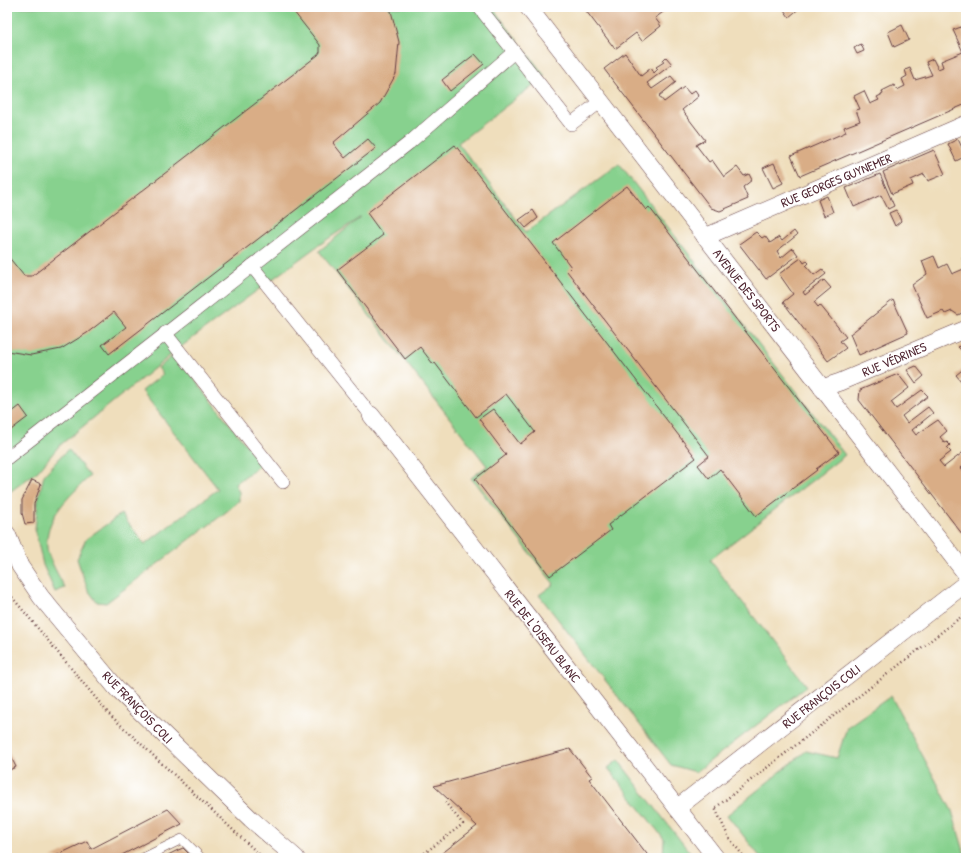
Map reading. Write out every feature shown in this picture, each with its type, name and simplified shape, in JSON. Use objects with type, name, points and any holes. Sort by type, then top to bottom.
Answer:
[{"type":"street","points":[[479,7],[571,124],[600,101]]},
{"type":"street","name":"AVENUE DES SPORTS","points":[[528,7],[966,574]]},
{"type":"street","points":[[7,458],[410,144],[514,52]]},
{"type":"street","name":"RUE GEORGES GUYNEMER","points":[[705,237],[966,124]]},
{"type":"street","points":[[252,266],[371,415]]},
{"type":"street","name":"RUE VÉDRINES","points":[[822,388],[840,382],[966,329]]},
{"type":"street","points":[[166,333],[283,482]]},
{"type":"street","name":"RUE DE L'OISEAU BLANC","points":[[371,415],[716,858]]},
{"type":"street","name":"RUE FRANÇOIS COLI","points":[[7,534],[20,566],[41,597],[118,690],[251,819],[296,858]]},
{"type":"street","name":"RUE FRANÇOIS COLI","points":[[677,808],[966,584]]},
{"type":"lane","points":[[143,858],[182,839],[201,858]]},
{"type":"path","points":[[745,858],[729,838],[715,808],[966,613]]},
{"type":"path","points":[[418,858],[462,824],[444,801]]},
{"type":"green space","points":[[7,7],[492,7],[545,76],[458,143],[526,232],[619,164],[845,455],[710,560],[807,686],[696,772],[671,765],[539,595],[554,584],[471,478],[487,466],[319,251],[361,217],[316,247],[178,349],[59,446],[38,471],[7,494]]},
{"type":"green space","points":[[175,354],[261,464],[235,484],[239,492],[239,501],[226,512],[106,603],[97,602],[88,590],[77,559],[86,539],[121,514],[145,544],[218,489],[142,391],[163,374],[158,368]]},
{"type":"green space","points":[[68,449],[90,476],[67,499],[54,517],[50,526],[47,537],[47,548],[65,588],[55,592],[43,565],[35,529],[38,500],[44,475]]},
{"type":"green space","points":[[891,696],[952,811],[966,858],[761,858],[727,815],[806,751],[837,758],[847,727]]},
{"type":"green space","points":[[618,760],[694,858],[663,858],[664,839],[608,768]]},
{"type":"building","points":[[290,7],[388,7],[391,11],[399,42],[396,74],[380,103],[333,143],[345,158],[368,139],[376,148],[109,354],[102,345],[126,327],[114,312],[87,333],[61,349],[31,355],[7,351],[7,255],[24,276],[32,276],[318,55],[320,52],[320,45]]},
{"type":"building","points":[[583,7],[670,7],[655,18],[661,26],[642,41],[636,33],[615,49]]},
{"type":"building","points":[[782,7],[801,7],[789,17]]},
{"type":"building","points":[[902,25],[909,40],[894,47],[888,32]]},
{"type":"building","points":[[961,27],[966,39],[966,104],[800,176],[791,156],[846,132],[844,127],[860,121],[856,110],[860,109],[854,96],[864,91],[870,104],[879,100],[877,97],[883,94],[882,91],[894,85],[897,90],[905,86],[902,79],[907,76],[905,70],[910,68],[915,80],[932,75],[926,62],[933,59],[938,69],[943,67],[941,61],[963,52],[953,30]]},
{"type":"building","points":[[861,44],[864,51],[857,54],[854,48]]},
{"type":"building","points":[[625,53],[641,76],[651,68],[654,73],[658,69],[656,67],[664,62],[663,60],[666,57],[672,64],[647,83],[652,89],[671,76],[676,82],[659,96],[664,102],[684,87],[690,94],[695,90],[699,96],[682,110],[705,140],[696,145],[709,162],[712,160],[724,177],[737,167],[744,176],[749,174],[752,180],[743,187],[748,199],[720,211],[711,208],[604,69]]},
{"type":"building","points":[[475,54],[484,64],[450,91],[442,80]]},
{"type":"building","points":[[958,139],[966,156],[956,161],[948,144]]},
{"type":"building","points":[[455,145],[696,458],[608,525],[611,530],[550,576],[475,479],[506,455],[479,419],[493,409],[520,444],[535,432],[506,394],[476,417],[435,363],[433,364],[420,347],[405,359],[337,270],[383,235],[367,213]]},
{"type":"building","points":[[934,150],[945,174],[928,181],[924,174],[911,180],[913,185],[892,194],[883,172]]},
{"type":"building","points":[[774,163],[783,183],[773,188],[763,168]]},
{"type":"building","points":[[880,174],[894,206],[888,209],[881,195],[854,207],[846,188]]},
{"type":"building","points":[[627,186],[646,210],[649,207],[839,452],[756,516],[720,469],[709,479],[698,465],[709,456],[567,271],[571,267],[553,243]]},
{"type":"building","points":[[827,196],[833,212],[824,216],[818,200]]},
{"type":"building","points":[[533,210],[538,218],[526,228],[519,220]]},
{"type":"building","points":[[896,210],[901,221],[895,226],[889,213]]},
{"type":"building","points":[[794,231],[797,235],[777,251],[781,258],[793,248],[798,255],[766,279],[739,244],[756,232],[762,238],[765,236],[770,243],[779,237],[782,241]]},
{"type":"building","points":[[934,256],[939,268],[947,264],[952,274],[966,268],[966,311],[958,315],[952,311],[945,314],[943,311],[927,318],[912,285],[927,274],[922,261]]},
{"type":"building","points":[[966,257],[966,268],[962,258]]},
{"type":"building","points":[[801,258],[804,263],[807,261],[809,263],[806,266],[814,275],[822,269],[826,274],[803,292],[805,295],[824,280],[831,288],[814,302],[818,307],[820,305],[846,337],[840,341],[846,348],[828,361],[783,302],[793,294],[779,274]]},
{"type":"building","points":[[893,300],[908,333],[859,355],[850,334]]},
{"type":"building","points":[[966,344],[966,355],[958,347]]},
{"type":"building","points":[[916,366],[924,376],[916,383],[907,370]]},
{"type":"building","points":[[966,367],[966,378],[961,381],[956,375]]},
{"type":"building","points":[[898,374],[909,388],[891,402],[896,409],[922,390],[928,396],[902,416],[907,423],[928,407],[933,413],[912,430],[916,435],[938,420],[947,431],[940,437],[945,443],[947,442],[950,445],[947,448],[951,452],[939,461],[944,467],[966,450],[966,464],[961,468],[966,474],[966,539],[859,400],[860,390]]},
{"type":"building","points":[[20,406],[28,417],[7,433],[7,416]]},
{"type":"building","points":[[32,480],[41,484],[34,504],[34,523],[25,524],[22,513],[22,500]]},
{"type":"building","points":[[7,749],[16,767],[7,771]]},
{"type":"building","points":[[570,749],[592,777],[589,779],[650,858],[436,858],[477,826],[434,786]]},
{"type":"building","points":[[168,809],[182,824],[116,858],[51,858],[87,841],[91,849]]},
{"type":"building","points":[[183,848],[193,858],[162,858],[176,851]]}]
